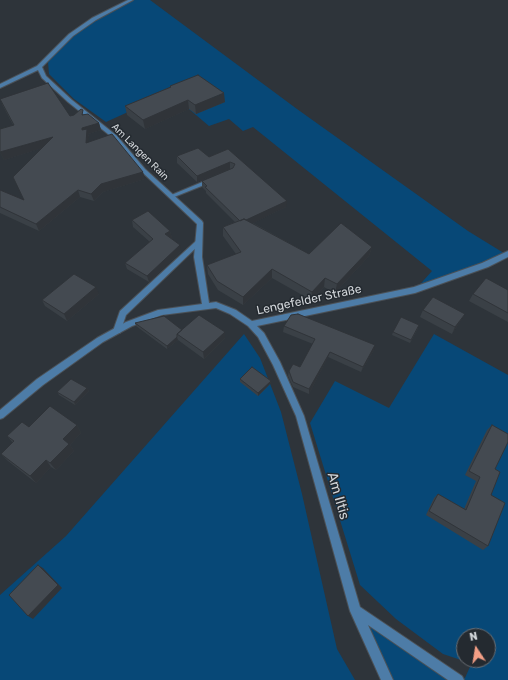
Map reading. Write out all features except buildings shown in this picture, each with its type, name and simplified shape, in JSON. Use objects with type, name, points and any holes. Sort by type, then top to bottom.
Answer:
[{"type":"street","points":[[1,85],[39,67],[71,35],[94,20],[131,0]]},
{"type":"street","name":"Am Langen Rain","points":[[39,67],[44,77],[70,101],[115,137],[143,170],[200,223],[198,257],[206,306]]},
{"type":"street","points":[[172,196],[216,178]]},
{"type":"street","points":[[117,331],[123,313],[198,242]]},
{"type":"street","name":"Lengefelder Straße","points":[[0,415],[40,382],[100,340],[129,324],[161,312],[216,305],[233,312],[251,324],[415,290],[485,265],[508,254]]},
{"type":"street","name":"Am Iltis","points":[[251,324],[261,335],[277,364],[300,416],[356,611],[387,680]]},
{"type":"street","points":[[356,611],[458,680]]},
{"type":"shaded area","points":[[131,0],[150,0],[297,109],[468,231],[507,255],[415,290],[432,271],[253,127],[243,131],[229,119],[209,126],[170,93],[106,122],[74,99],[49,74],[48,62],[71,35],[94,19]]},
{"type":"shaded area","points":[[244,334],[260,358],[281,412],[302,494],[337,649],[355,680],[0,680],[0,595],[66,536]]},
{"type":"shaded area","points":[[434,334],[508,375],[508,680],[387,680],[356,611],[465,678],[469,668],[496,668],[496,628],[456,628],[456,658],[443,654],[396,619],[360,585],[310,423],[335,381],[389,408]]}]
